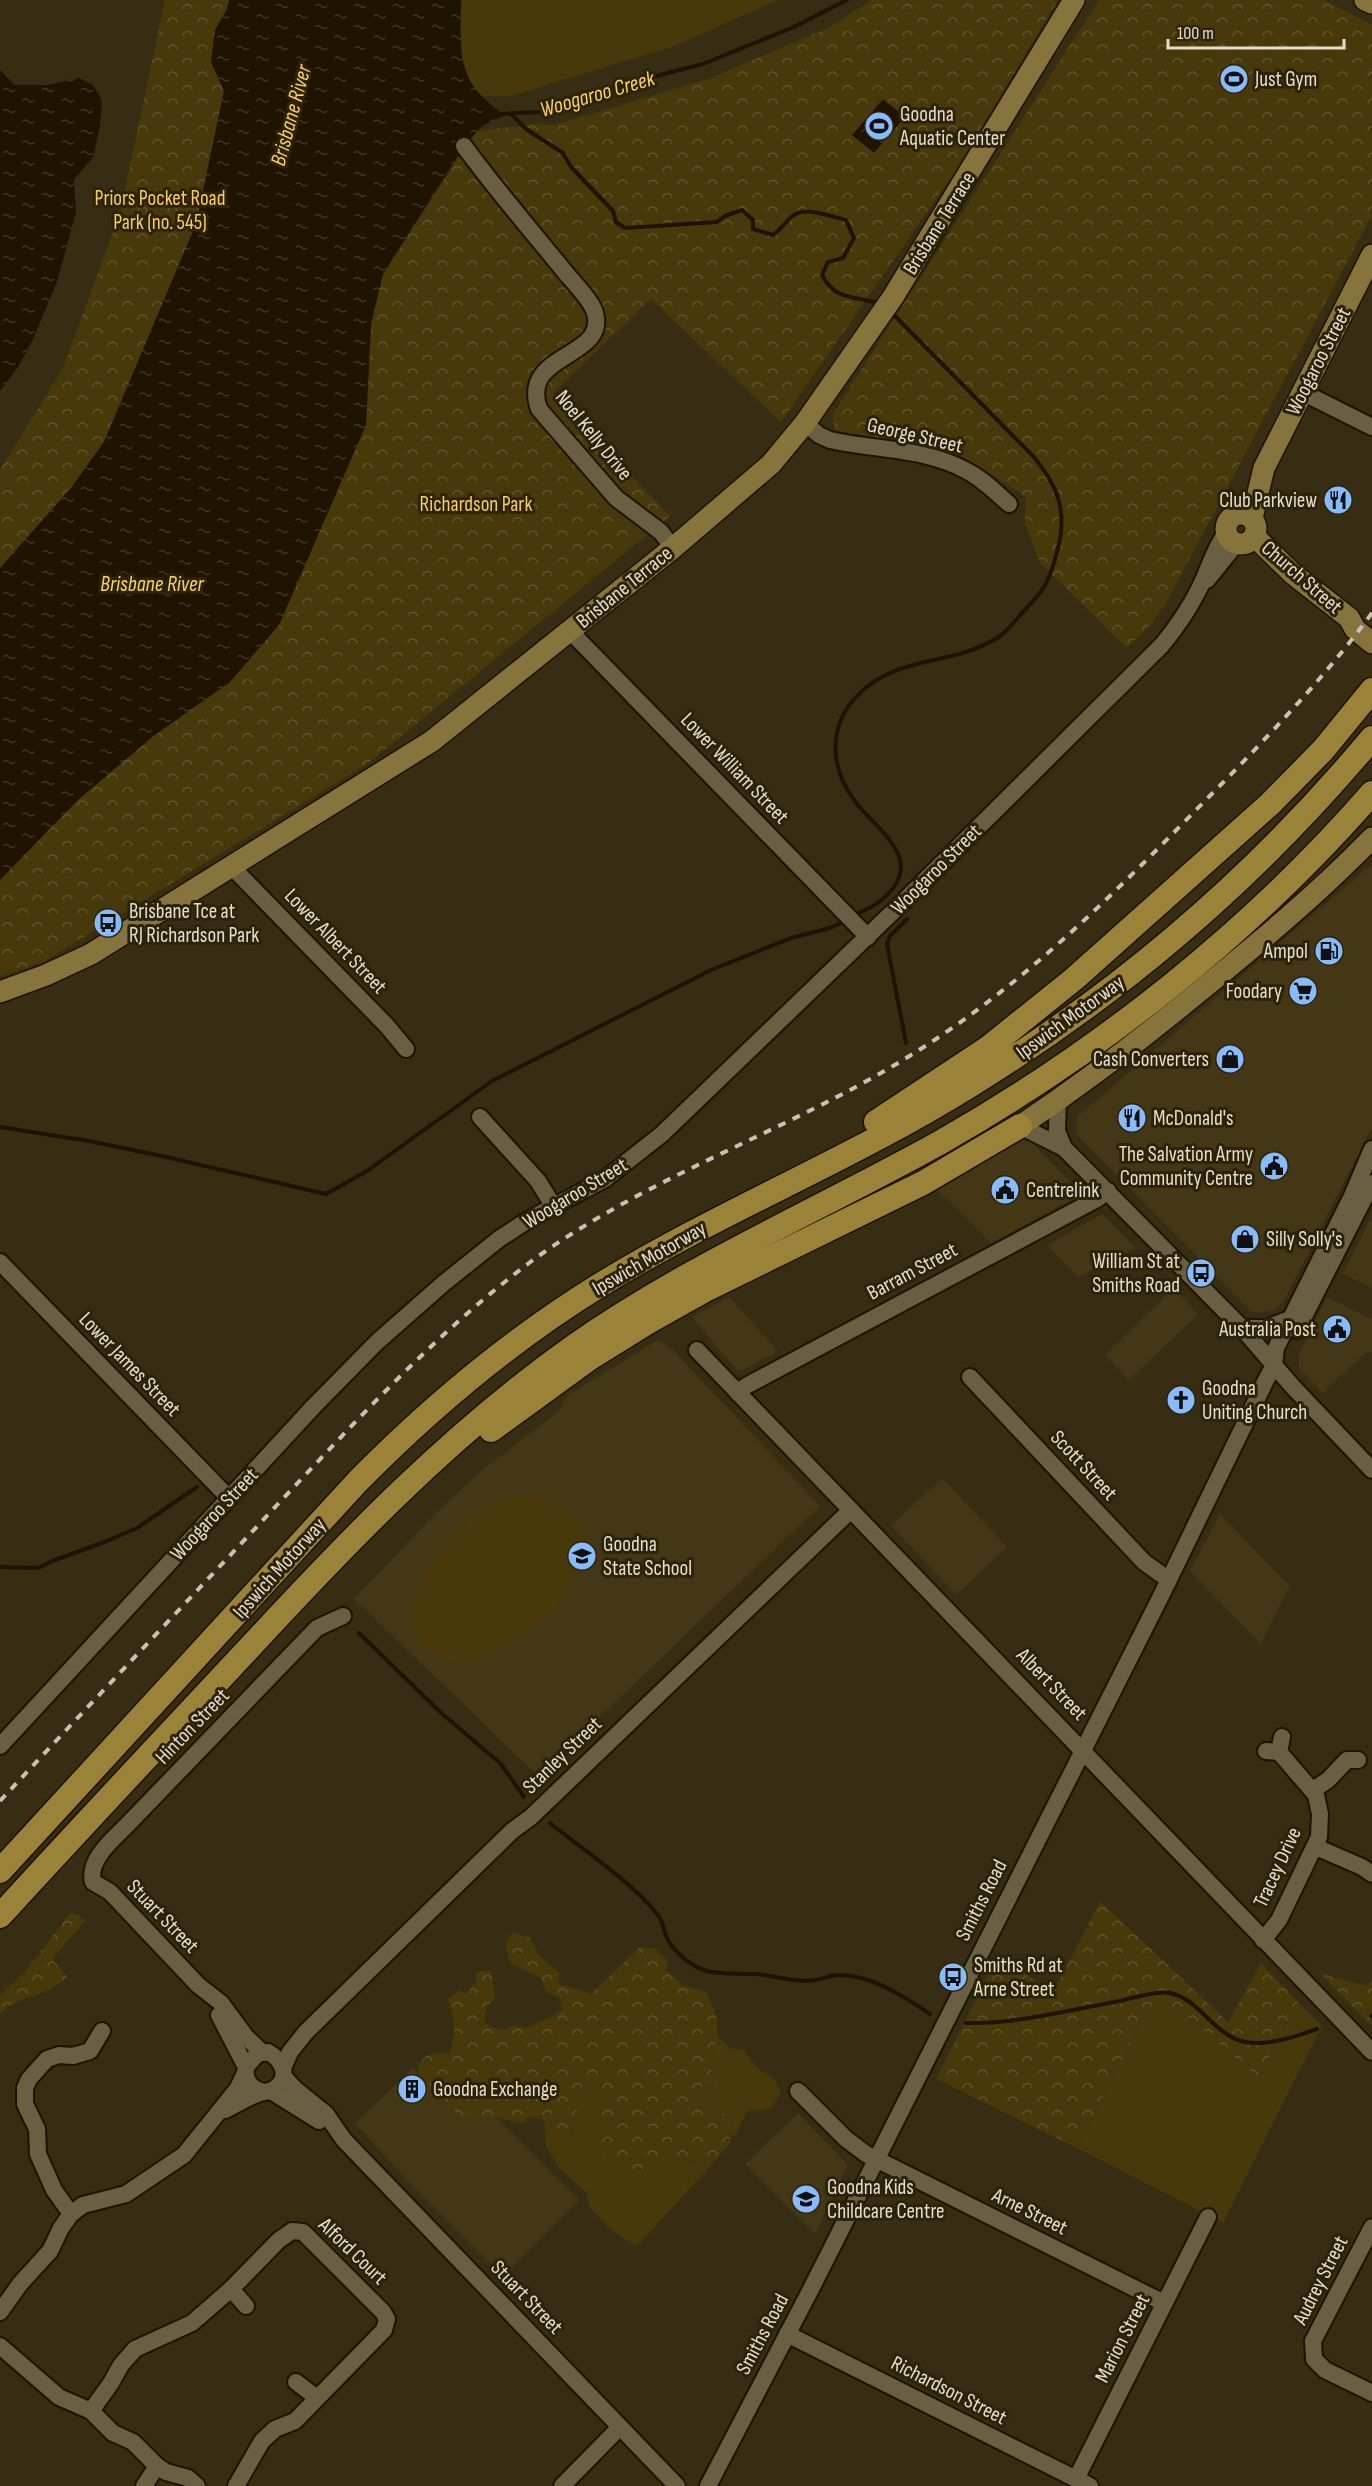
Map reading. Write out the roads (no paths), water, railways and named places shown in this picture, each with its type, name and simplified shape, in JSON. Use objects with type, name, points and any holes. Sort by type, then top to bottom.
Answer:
[{"type":"highway","points":[[863,1145],[873,1124],[939,1082],[1029,1016],[1231,840],[1314,759],[1372,690]]},
{"type":"highway","name":"Ipswich Motorway","points":[[0,1871],[358,1481],[412,1428],[470,1378],[522,1337],[598,1286],[724,1216],[863,1145],[959,1092],[1028,1049],[1087,1008],[1156,954],[1272,849],[1328,790],[1372,738]]},
{"type":"highway","name":"Ipswich Motorway","points":[[0,1916],[342,1548],[446,1447],[494,1407],[576,1345],[679,1281],[912,1158],[996,1109],[1061,1066],[1149,1002],[1231,934],[1331,838],[1372,793]]},
{"type":"highway","points":[[342,1548],[374,1535],[482,1437],[590,1358],[705,1290],[923,1183],[1020,1126]]},
{"type":"main road","name":"Brisbane Terrace","points":[[0,992],[46,975],[91,954],[432,741],[673,548],[771,464],[805,423],[893,297],[1074,0]]},
{"type":"main road","points":[[1365,0],[1372,3]]},
{"type":"main road","name":"Woogaroo Street","points":[[1241,529],[1240,502],[1249,484],[1264,468],[1372,255]]},
{"type":"main road","name":"Church Street","points":[[1241,529],[1349,618],[1355,629],[1372,643]]},
{"type":"main road","name":"Church Street","points":[[1349,618],[1361,621],[1372,628]]},
{"type":"main road","points":[[1020,1126],[1133,1046],[1323,886],[1372,838]]},
{"type":"street","name":"Noel Kelly Drive","points":[[464,146],[499,194],[542,243],[595,312],[595,327],[589,339],[545,370],[537,380],[534,394],[539,409],[616,498],[661,532],[673,548]]},
{"type":"street","points":[[1302,392],[1372,428]]},
{"type":"street","name":"George Street","points":[[805,423],[826,438],[901,451],[953,464],[980,479],[1009,504]]},
{"type":"street","name":"Woogaroo Street","points":[[0,1746],[348,1370],[410,1312],[499,1239],[605,1179],[663,1134],[868,937],[1152,656],[1180,622],[1200,588],[1241,529]]},
{"type":"street","name":"Lower William Street","points":[[570,631],[868,937]]},
{"type":"street","name":"Lower Albert Street","points":[[231,867],[379,1018],[406,1049]]},
{"type":"street","points":[[1058,1100],[1057,1131],[1064,1148]]},
{"type":"street","points":[[480,1117],[538,1181],[554,1207]]},
{"type":"street","points":[[1020,1126],[1064,1148],[1242,1328],[1372,1470]]},
{"type":"street","name":"Smiths Road","points":[[708,2486],[1169,1580],[1274,1365],[1276,1348],[1372,1149]]},
{"type":"street","name":"Smiths Road","points":[[1274,1365],[1283,1357],[1372,1183]]},
{"type":"street","name":"Barram Street","points":[[738,1393],[746,1386],[1097,1200],[1108,1191]]},
{"type":"street","name":"Lower James Street","points":[[0,1262],[229,1498]]},
{"type":"street","points":[[1242,1328],[1266,1328],[1290,1319]]},
{"type":"street","name":"Albert Street","points":[[697,1350],[1372,2052]]},
{"type":"street","name":"Scott Street","points":[[970,1377],[1144,1562],[1169,1580]]},
{"type":"street","name":"Stanley Street","points":[[284,2071],[290,2052],[306,2032],[512,1831],[531,1817],[850,1510]]},
{"type":"street","name":"Hinton Street","points":[[93,1882],[98,1857],[129,1824],[317,1628],[343,1616]]},
{"type":"street","name":"Tracey Drive","points":[[1263,1940],[1279,1920],[1316,1847],[1320,1824],[1313,1790],[1276,1747]]},
{"type":"street","points":[[1313,1790],[1328,1780],[1350,1756]]},
{"type":"street","points":[[1316,1847],[1372,1874]]},
{"type":"street","name":"Stuart Street","points":[[93,1882],[110,1892],[198,1985],[222,2019],[246,2070]]},
{"type":"street","name":"Stuart Street","points":[[198,1985],[221,2003],[246,2037],[266,2053]]},
{"type":"street","points":[[71,2214],[54,2190],[38,2154],[37,2129],[25,2104],[25,2088],[29,2079],[47,2059],[59,2055],[73,2056],[90,2051],[102,2031]]},
{"type":"street","name":"Stanley Street","points":[[266,2053],[285,2046],[306,2032]]},
{"type":"street","points":[[0,2312],[20,2284],[50,2251],[71,2214],[83,2205],[126,2194],[184,2156],[238,2088],[252,2057],[266,2053],[280,2060],[284,2071],[267,2091],[219,2114]]},
{"type":"street","points":[[246,2070],[251,2086],[267,2091]]},
{"type":"street","name":"Stuart Street","points":[[284,2071],[295,2089],[326,2114],[344,2140]]},
{"type":"street","name":"Stuart Street","points":[[267,2091],[315,2118],[344,2140],[677,2486]]},
{"type":"street","name":"Arne Street","points":[[798,2091],[852,2144],[876,2159],[1164,2303]]},
{"type":"street","name":"Marion Street","points":[[1083,2482],[1164,2303],[1208,2217]]},
{"type":"street","name":"Audrey Street","points":[[1372,2227],[1313,2341],[1314,2359],[1325,2370],[1372,2393]]},
{"type":"street","name":"Alford Court","points":[[92,2411],[121,2365],[135,2349],[192,2323],[231,2289],[279,2240],[288,2233],[298,2230],[309,2236],[383,2312],[387,2319],[384,2330],[317,2398]]},
{"type":"street","points":[[231,2289],[246,2306]]},
{"type":"street","name":"Richardson Street","points":[[787,2334],[1083,2482]]},
{"type":"street","points":[[0,2346],[59,2397],[92,2411],[113,2433],[133,2442],[157,2466],[166,2472],[188,2478],[197,2486]]},
{"type":"street","points":[[236,2486],[262,2441],[275,2429],[295,2421],[317,2398],[296,2382]]},
{"type":"street","points":[[562,2486],[620,2427]]},
{"type":"street","points":[[144,2486],[157,2466]]},
{"type":"water","name":"Brisbane River","points":[[229,0],[461,0],[461,52],[464,65],[477,90],[505,115],[482,126],[464,146],[383,274],[371,324],[366,425],[279,625],[230,682],[151,738],[78,800],[0,880],[0,568],[71,488],[104,442],[196,224],[224,91],[211,62],[215,30],[227,9]]},
{"type":"water","points":[[0,70],[15,85],[47,85],[79,78],[93,85],[102,100],[100,127],[93,157],[74,180],[76,212],[57,282],[34,337],[18,367],[0,391]]},
{"type":"water","name":"Goodna Aquatic Center","points":[[883,99],[905,117],[874,153],[852,135]]},
{"type":"waterway","name":"Woogaroo Creek","points":[[500,114],[542,112],[625,84],[703,64],[794,27],[847,0]]},
{"type":"waterway","points":[[512,115],[526,129],[563,153],[571,167],[613,211],[616,222],[625,228],[717,222],[725,216],[742,210],[753,220],[753,229],[773,235],[791,217],[799,213],[812,212],[846,220],[854,238],[843,258],[828,262],[822,275],[827,283],[840,293],[879,303]]},
{"type":"waterway","points":[[859,913],[887,896],[894,888],[901,869],[900,859],[891,841],[854,800],[840,774],[836,747],[840,721],[856,697],[871,683],[906,667],[964,653],[1003,634],[1045,586],[1054,563],[1062,525],[1059,501],[1042,467],[892,313]]},
{"type":"waterway","points":[[906,1043],[887,944],[890,936],[907,919]]},
{"type":"waterway","points":[[0,1127],[89,1141],[326,1194],[367,1171],[492,1081],[711,970],[791,938],[830,928],[845,921]]},
{"type":"waterway","points":[[0,1567],[38,1568],[102,1543],[137,1528],[197,1487]]},
{"type":"waterway","points":[[359,1633],[439,1711],[501,1764],[524,1797]]},
{"type":"waterway","points":[[550,1823],[635,1891],[660,1918],[666,1937],[675,1950],[696,1966],[713,1972],[757,1974],[801,1981],[835,1975],[862,1978],[887,1988],[930,2014]]},
{"type":"waterway","points":[[966,2023],[1024,2019],[1165,1992],[1187,2000],[1221,2030],[1238,2040],[1272,2042],[1317,2029]]},
{"type":"railway","points":[[0,1801],[337,1441],[429,1348],[494,1290],[529,1263],[616,1207],[802,1115],[893,1066],[936,1039],[1015,981],[1124,882],[1241,764],[1287,716],[1372,613]]},
{"type":"place","name":"Just Gym","points":[[1234,79]]},
{"type":"place","name":"Goodna Aquatic Center","points":[[879,126]]},
{"type":"place","name":"Club Parkview","points":[[1338,500]]},
{"type":"place","name":"Brisbane Tce at RJ Richardson Park","points":[[108,923]]},
{"type":"place","name":"Ampol","points":[[1329,951]]},
{"type":"place","name":"Foodary","points":[[1303,991]]},
{"type":"place","name":"Cash Converters","points":[[1230,1059]]},
{"type":"place","name":"McDonald's","points":[[1132,1118]]},
{"type":"place","name":"The Salvation Army Community Centre","points":[[1274,1166]]},
{"type":"place","name":"Centrelink","points":[[1005,1190]]},
{"type":"place","name":"Silly Solly's","points":[[1245,1239]]},
{"type":"place","name":"William St at Smiths Road","points":[[1201,1273]]},
{"type":"place","name":"Australia Post","points":[[1337,1329]]},
{"type":"place","name":"Goodna Uniting Church","points":[[1181,1400]]},
{"type":"place","name":"Goodna State School","points":[[582,1556]]},
{"type":"place","name":"Smiths Rd at Arne Street","points":[[953,1977]]},
{"type":"place","name":"Goodna Exchange","points":[[412,2089]]},
{"type":"place","name":"Goodna Kids Childcare Centre","points":[[806,2199]]},
{"type":"park label","name":"Priors Pocket Road Park (no. 545)","points":[[160,210]]},
{"type":"park label","name":"Richardson Park","points":[[476,504]]}]
